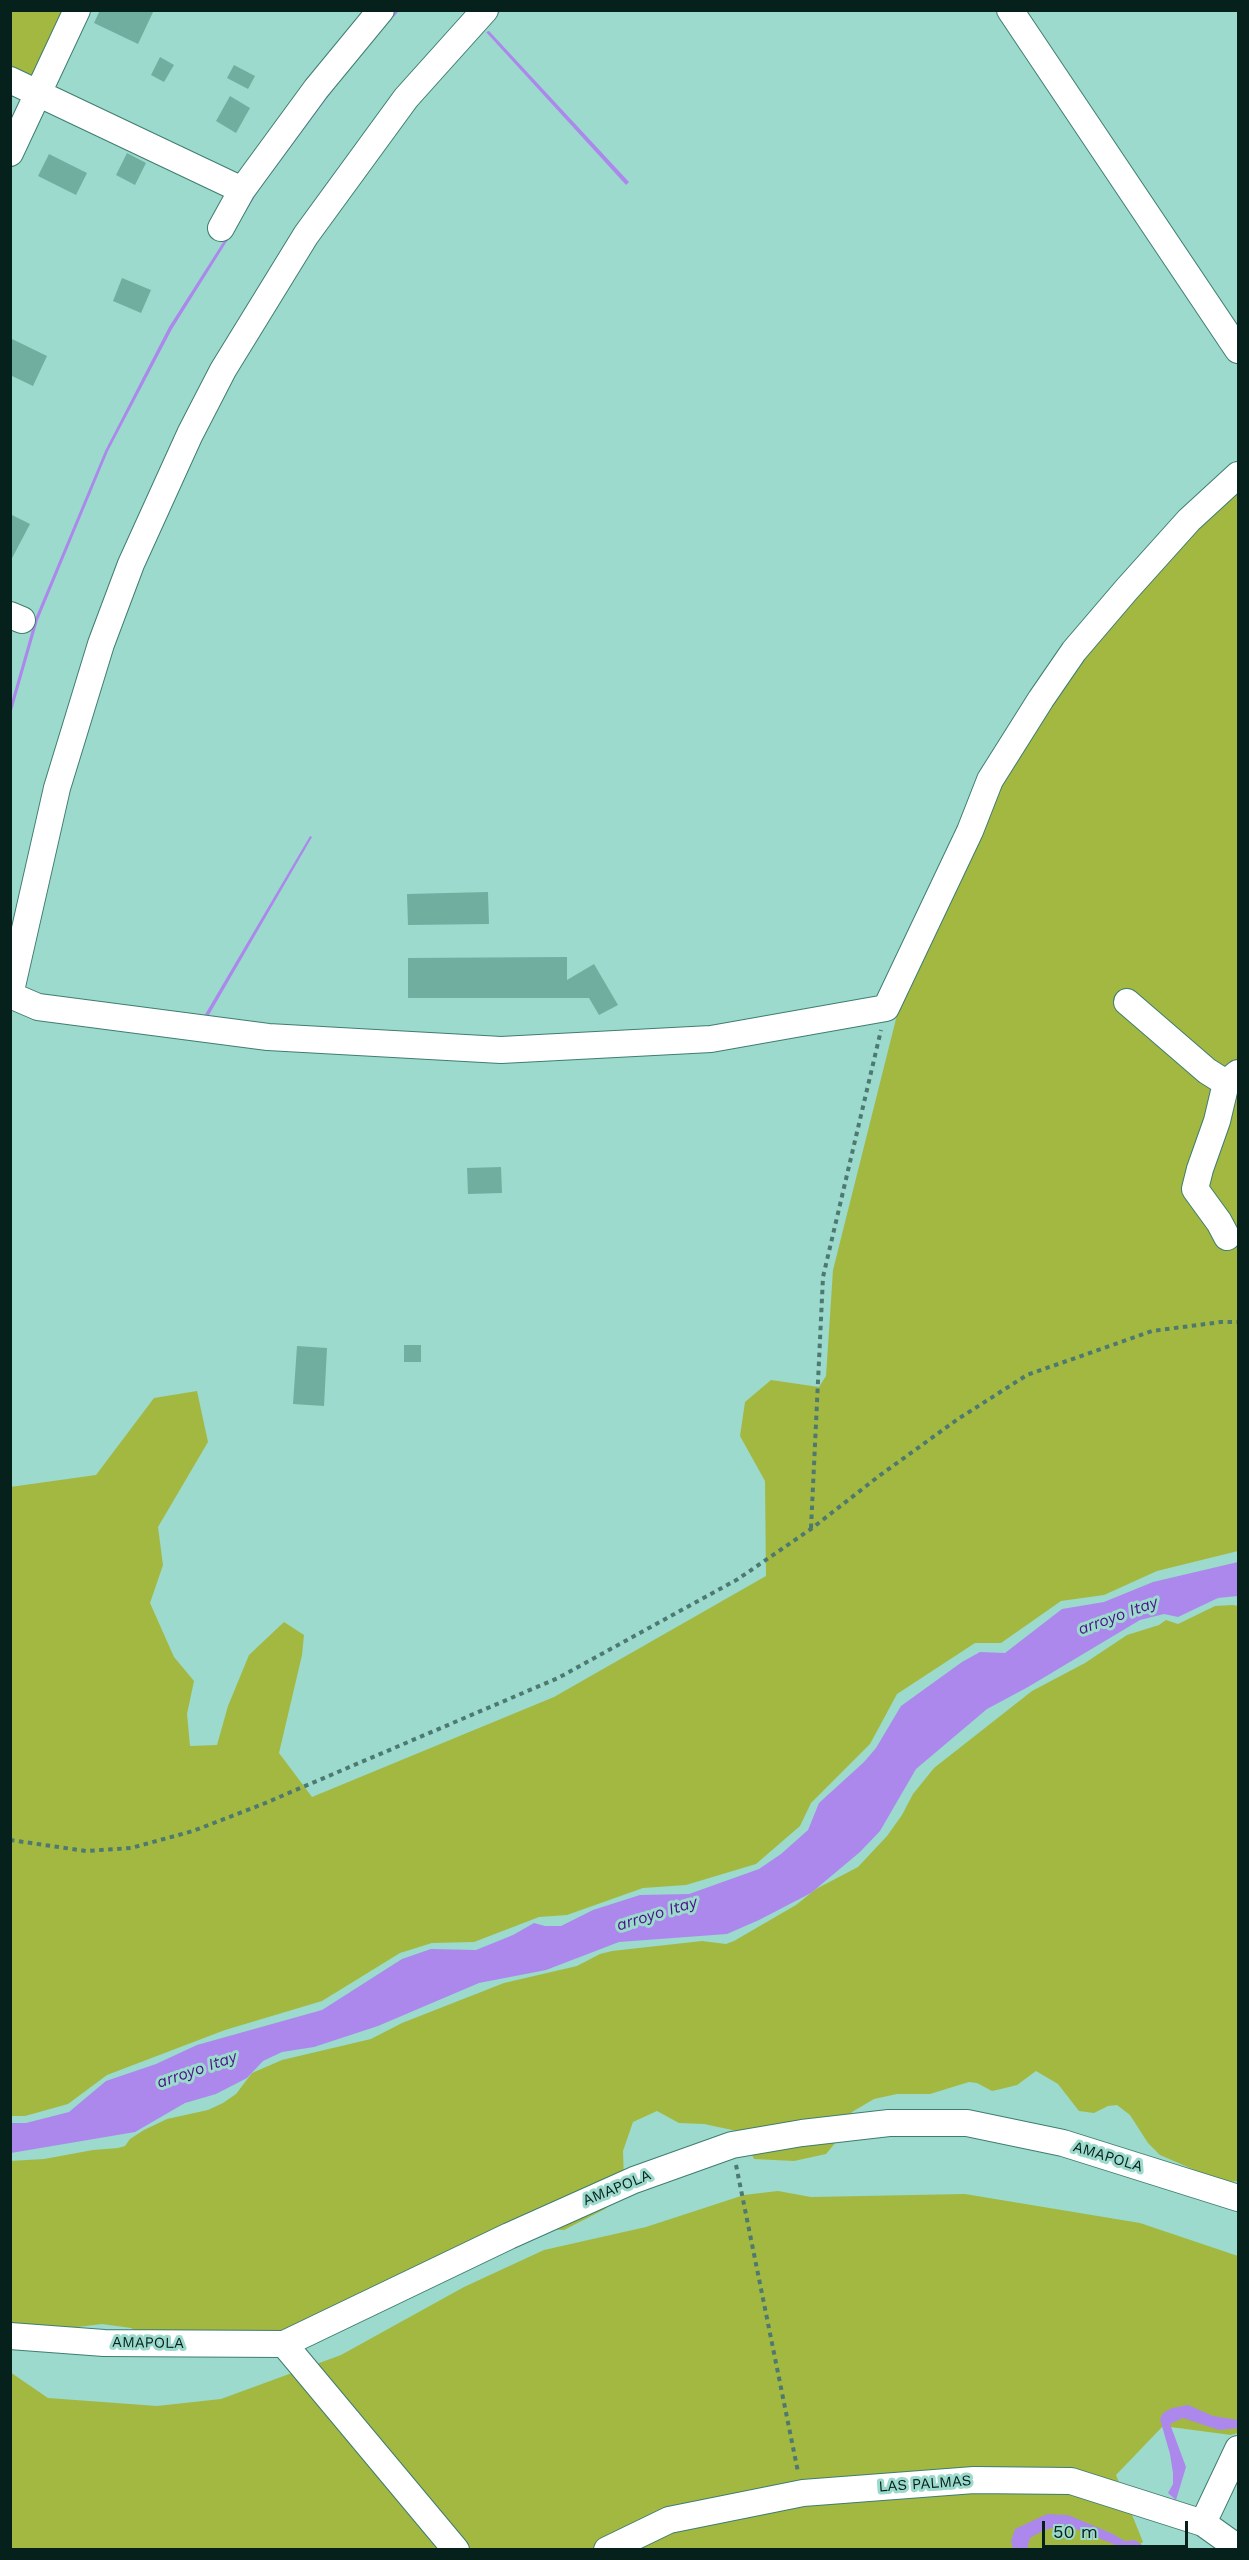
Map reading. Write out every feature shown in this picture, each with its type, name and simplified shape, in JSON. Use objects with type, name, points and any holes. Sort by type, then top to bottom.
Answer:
[{"type":"street","points":[[10,153],[78,10]]},
{"type":"street","points":[[221,228],[242,190],[316,89],[381,10]]},
{"type":"street","points":[[485,10],[406,98],[306,235],[223,370],[181,453],[131,564],[101,644],[57,788],[10,995],[38,1007],[268,1037],[501,1050],[711,1039],[886,1008],[970,831],[990,780],[1041,699],[1074,651],[1127,589],[1189,520],[1239,475]]},
{"type":"street","points":[[1010,10],[1239,350]]},
{"type":"street","points":[[10,80],[242,190]]},
{"type":"street","points":[[1127,1002],[1207,1071],[1232,1078],[1195,1189],[1219,1222],[1227,1238]]},
{"type":"street","name":"AMAPOLA","points":[[10,2336],[104,2343],[284,2343],[568,2208],[634,2180],[732,2145],[802,2133],[889,2124],[968,2123],[1063,2144],[1239,2198]]},
{"type":"street","points":[[284,2343],[456,2550]]},
{"type":"street","points":[[1203,2523],[1239,2449]]},
{"type":"street","name":"LAS PALMAS","points":[[607,2550],[669,2520],[803,2493],[974,2480],[1071,2481],[1203,2523],[1239,2548]]},
{"type":"path","points":[[811,1529],[823,1278],[886,1008]]},
{"type":"path","points":[[10,1840],[86,1851],[131,1848],[193,1832],[558,1678],[738,1579],[811,1529],[958,1419],[1027,1375],[1152,1330],[1239,1322]]},
{"type":"path","points":[[732,2145],[803,2493]]},
{"type":"green space","points":[[10,11],[67,11],[35,75],[11,68]]},
{"type":"green space","points":[[1238,483],[1238,1551],[1157,1571],[1104,1595],[1061,1601],[1001,1643],[975,1643],[897,1694],[870,1744],[811,1803],[800,1826],[756,1864],[686,1885],[643,1888],[567,1915],[539,1917],[474,1942],[432,1943],[400,1953],[322,2001],[225,2030],[107,2075],[68,2104],[25,2116],[11,2116],[10,1487],[96,1475],[154,1398],[197,1391],[208,1442],[158,1527],[163,1565],[150,1603],[174,1657],[194,1681],[187,1714],[190,1746],[217,1745],[228,1706],[249,1655],[284,1622],[304,1635],[302,1655],[279,1753],[312,1797],[554,1697],[766,1576],[765,1481],[740,1436],[745,1402],[771,1380],[819,1387],[826,1376],[833,1270],[900,1003],[966,870],[1003,782],[1051,704],[1084,658]]},
{"type":"green space","points":[[1215,1606],[1238,1606],[1238,2181],[1230,2182],[1206,2175],[1160,2155],[1148,2143],[1130,2115],[1117,2105],[1108,2106],[1094,2113],[1079,2111],[1058,2084],[1036,2071],[1017,2085],[992,2091],[977,2083],[969,2082],[930,2094],[897,2094],[874,2099],[852,2112],[836,2142],[826,2154],[794,2161],[754,2159],[743,2137],[737,2131],[704,2124],[679,2123],[657,2111],[633,2122],[623,2151],[624,2183],[618,2198],[605,2209],[564,2230],[514,2228],[308,2336],[146,2337],[131,2328],[102,2324],[70,2328],[10,2343],[10,2161],[44,2159],[125,2146],[130,2139],[144,2130],[167,2119],[208,2110],[223,2103],[236,2094],[252,2073],[282,2060],[371,2039],[402,2023],[504,1983],[577,1966],[600,1954],[612,1951],[702,1941],[726,1944],[734,1941],[796,1905],[816,1889],[858,1867],[887,1836],[913,1794],[934,1768],[1032,1691],[1085,1663],[1127,1635],[1159,1625],[1166,1620],[1178,1624]]},
{"type":"green space","points":[[778,2191],[811,2197],[965,2194],[1140,2223],[1238,2256],[1238,2433],[1231,2435],[1163,2426],[1116,2475],[1143,2542],[1133,2549],[11,2549],[10,2372],[48,2398],[157,2406],[221,2399],[341,2355],[464,2287],[544,2250],[646,2227],[744,2195]]},
{"type":"water","points":[[395,11],[399,11],[358,56],[259,190],[172,329],[108,451],[38,620],[11,714],[11,703],[35,619],[105,451],[169,327],[257,189],[353,57]]},
{"type":"water","points":[[489,31],[629,182],[626,185],[486,32]]},
{"type":"water","points":[[310,836],[312,837],[206,1020],[203,1018]]},
{"type":"water","name":"arroyo Itay","points":[[1238,1562],[1238,1596],[1218,1598],[1178,1617],[1164,1614],[1140,1620],[987,1709],[916,1769],[880,1831],[860,1852],[811,1893],[759,1920],[727,1934],[619,1942],[546,1970],[479,1983],[378,2026],[314,2047],[282,2052],[263,2061],[247,2078],[216,2094],[185,2103],[135,2132],[11,2153],[11,2123],[26,2123],[69,2112],[106,2081],[156,2064],[197,2045],[322,2010],[402,1959],[431,1949],[476,1950],[513,1935],[534,1923],[561,1926],[593,1910],[640,1895],[689,1894],[759,1869],[781,1854],[808,1830],[819,1803],[876,1748],[901,1706],[962,1662],[980,1652],[1005,1653],[1062,1609],[1104,1602],[1153,1582]]},
{"type":"water","points":[[1188,2405],[1213,2416],[1238,2420],[1238,2428],[1219,2430],[1183,2418],[1170,2424],[1186,2467],[1176,2500],[1168,2493],[1173,2484],[1173,2473],[1160,2419],[1163,2413],[1172,2408]]},
{"type":"water","points":[[1047,2514],[1068,2515],[1125,2541],[1135,2540],[1145,2547],[1126,2549],[1066,2525],[1044,2530],[1030,2538],[1027,2549],[1013,2549],[1011,2541],[1015,2529]]},
{"type":"building","points":[[100,10],[154,10],[138,44],[94,23]]},
{"type":"building","points":[[160,57],[174,65],[164,82],[151,75]]},
{"type":"building","points":[[234,65],[255,76],[248,89],[227,78]]},
{"type":"building","points":[[230,96],[250,108],[236,133],[216,121]]},
{"type":"building","points":[[127,153],[146,163],[135,185],[116,175]]},
{"type":"building","points":[[49,154],[87,173],[76,195],[38,176]]},
{"type":"building","points":[[122,278],[151,290],[141,313],[113,301]]},
{"type":"building","points":[[10,338],[47,356],[33,386],[10,375]]},
{"type":"building","points":[[10,514],[30,524],[10,562]]},
{"type":"building","points":[[488,892],[489,924],[408,925],[407,894]]},
{"type":"building","points":[[567,957],[567,980],[594,964],[618,1005],[599,1015],[589,998],[408,998],[408,958]]},
{"type":"building","points":[[501,1167],[502,1193],[468,1194],[467,1168]]},
{"type":"building","points":[[404,1345],[421,1345],[421,1362],[404,1362]]},
{"type":"building","points":[[297,1346],[327,1348],[324,1406],[293,1404]]}]
